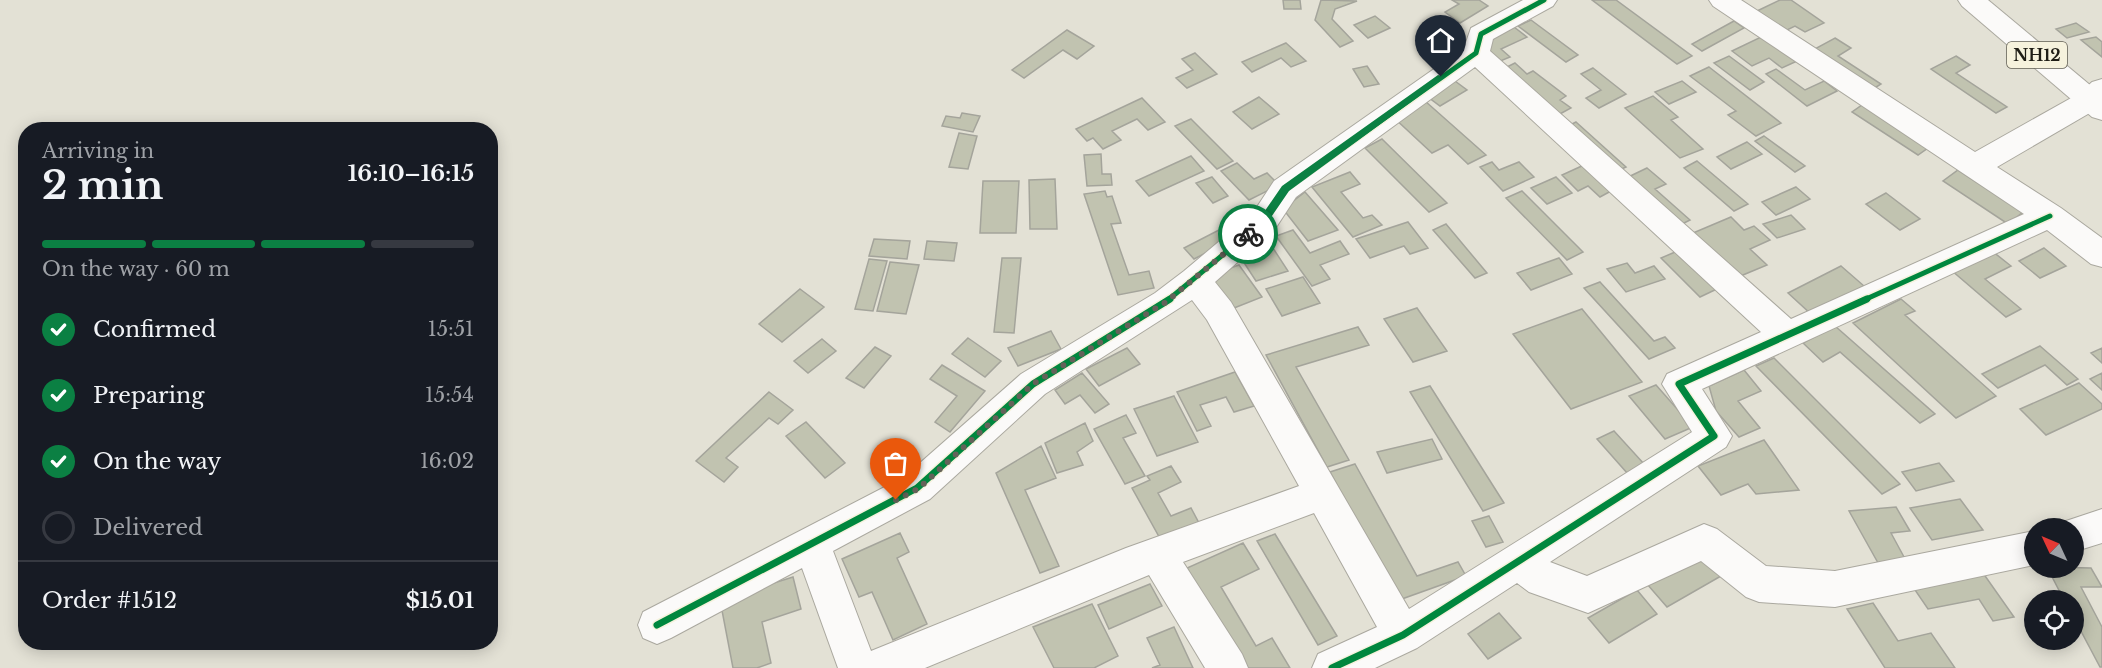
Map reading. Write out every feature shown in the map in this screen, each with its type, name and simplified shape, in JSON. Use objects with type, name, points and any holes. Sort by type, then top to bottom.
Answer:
[{"type":"main road","points":[[657,625],[918,489],[1033,384],[1166,302],[1264,221],[1286,189],[1476,53],[1481,34],[1544,0]]},
{"type":"main road","points":[[1722,0],[2050,216],[2102,255]]},
{"type":"main road","name":"NH12","points":[[1971,0],[2098,100]]},
{"type":"main road","points":[[1476,53],[1786,334]]},
{"type":"main road","points":[[1975,166],[2098,100]]},
{"type":"main road","points":[[1332,668],[1403,635],[1714,436],[1680,384],[2050,216]]},
{"type":"main road","points":[[1195,280],[1219,311],[1403,635]]},
{"type":"main road","points":[[878,668],[1157,555],[1322,494]]},
{"type":"main road","points":[[2084,532],[2102,526]]},
{"type":"main road","points":[[1518,561],[1542,579],[1588,595],[1704,541],[1759,584],[1835,589],[2024,551]]},
{"type":"main road","points":[[812,544],[858,668]]},
{"type":"main road","points":[[1157,555],[1228,668]]},
{"type":"building","points":[[1283,0],[1300,0],[1301,9],[1284,9]]},
{"type":"building","points":[[1321,0],[1357,1],[1335,9],[1332,19],[1353,41],[1340,47],[1315,20]]},
{"type":"building","points":[[1452,0],[1479,0],[1488,6],[1460,23],[1445,12],[1459,4]]},
{"type":"building","points":[[1592,0],[1616,0],[1692,56],[1677,64]]},
{"type":"building","points":[[1780,0],[1791,0],[1824,23],[1805,32],[1795,26],[1783,32],[1755,12]]},
{"type":"building","points":[[1375,16],[1390,28],[1368,38],[1354,25]]},
{"type":"building","points":[[1531,20],[1578,55],[1566,62],[1518,26]]},
{"type":"building","points":[[1734,21],[1744,28],[1702,51],[1692,44]]},
{"type":"building","points":[[2076,23],[2089,32],[2067,38],[2056,29]]},
{"type":"building","points":[[1514,27],[1527,37],[1501,49],[1510,57],[1498,62],[1484,50],[1485,41]]},
{"type":"building","points":[[1067,30],[1094,46],[1077,59],[1063,50],[1024,78],[1012,70]]},
{"type":"building","points":[[1763,36],[1797,61],[1782,68],[1769,58],[1752,66],[1732,51]]},
{"type":"building","points":[[2096,37],[2102,42],[2102,57],[2081,40]]},
{"type":"building","points":[[1835,38],[1851,48],[1838,56],[1881,84],[1870,91],[1811,51]]},
{"type":"building","points":[[1286,43],[1306,61],[1291,67],[1281,58],[1252,72],[1242,62]]},
{"type":"building","points":[[1195,53],[1217,74],[1187,88],[1176,78],[1193,70],[1182,59]]},
{"type":"building","points":[[1729,56],[1764,82],[1750,90],[1714,63]]},
{"type":"building","points":[[1956,56],[1970,65],[1956,73],[2007,107],[1996,113],[1931,69]]},
{"type":"building","points":[[1515,63],[1527,74],[1533,71],[1566,96],[1560,100],[1571,108],[1558,115],[1503,69]]},
{"type":"building","points":[[1367,66],[1379,84],[1364,87],[1353,69]]},
{"type":"building","points":[[1709,67],[1781,123],[1756,136],[1728,115],[1736,111],[1690,76]]},
{"type":"building","points":[[1593,68],[1626,94],[1599,108],[1586,98],[1601,90],[1581,74]]},
{"type":"building","points":[[1776,69],[1805,90],[1824,81],[1837,91],[1807,106],[1766,74]]},
{"type":"building","points":[[1455,81],[1467,90],[1440,106],[1428,97]]},
{"type":"building","points":[[1682,81],[1696,92],[1669,104],[1655,92]]},
{"type":"building","points":[[1653,96],[1678,117],[1671,120],[1703,149],[1680,158],[1625,108]]},
{"type":"building","points":[[1259,97],[1279,114],[1252,129],[1233,112]]},
{"type":"building","points":[[1142,98],[1165,122],[1148,130],[1137,119],[1112,131],[1121,140],[1103,149],[1093,138],[1087,141],[1076,129]]},
{"type":"building","points":[[1425,101],[1486,155],[1468,164],[1448,145],[1432,153],[1392,116]]},
{"type":"building","points":[[1862,105],[1928,148],[1918,155],[1852,112]]},
{"type":"building","points":[[962,113],[980,116],[973,132],[942,126],[946,116],[960,118]]},
{"type":"building","points":[[1191,119],[1233,161],[1217,169],[1175,126]]},
{"type":"building","points":[[1576,122],[1626,167],[1615,172],[1566,127]]},
{"type":"building","points":[[959,133],[977,136],[968,169],[949,167]]},
{"type":"building","points":[[1764,136],[1805,166],[1795,172],[1755,141]]},
{"type":"building","points":[[1382,139],[1447,203],[1429,212],[1365,148]]},
{"type":"building","points":[[1747,142],[1762,154],[1731,169],[1717,157]]},
{"type":"building","points":[[1101,154],[1102,174],[1111,174],[1112,185],[1087,186],[1084,155]]},
{"type":"building","points":[[1191,156],[1204,171],[1149,196],[1136,181]]},
{"type":"building","points":[[1697,161],[1748,204],[1734,211],[1684,168]]},
{"type":"building","points":[[1492,162],[1499,170],[1519,162],[1534,177],[1503,191],[1480,167]]},
{"type":"building","points":[[1237,163],[1254,179],[1267,173],[1279,185],[1249,200],[1221,171]]},
{"type":"building","points":[[1584,165],[1611,191],[1600,197],[1588,186],[1578,191],[1562,175]]},
{"type":"building","points":[[1647,168],[1666,184],[1655,189],[1690,220],[1676,227],[1622,180]]},
{"type":"building","points":[[1958,170],[2023,212],[2008,224],[1943,181]]},
{"type":"building","points":[[1350,172],[1360,184],[1341,192],[1363,218],[1372,215],[1382,225],[1353,237],[1312,187]]},
{"type":"building","points":[[1212,177],[1228,196],[1213,203],[1196,183]]},
{"type":"building","points":[[1556,177],[1572,193],[1547,204],[1531,188]]},
{"type":"building","points":[[1055,179],[1057,229],[1030,229],[1029,180]]},
{"type":"building","points":[[983,181],[1019,181],[1016,233],[980,233]]},
{"type":"building","points":[[1796,187],[1810,199],[1776,215],[1762,202]]},
{"type":"building","points":[[1105,191],[1107,197],[1112,196],[1121,223],[1111,224],[1129,275],[1149,271],[1154,288],[1118,295],[1084,194]]},
{"type":"building","points":[[1522,191],[1583,252],[1567,260],[1506,198]]},
{"type":"building","points":[[1305,192],[1338,230],[1308,241],[1283,209]]},
{"type":"building","points":[[1886,193],[1920,219],[1900,230],[1866,204]]},
{"type":"building","points":[[1791,215],[1805,229],[1777,238],[1763,224]]},
{"type":"building","points":[[1731,217],[1744,230],[1754,226],[1770,240],[1750,249],[1767,265],[1738,277],[1693,233]]},
{"type":"building","points":[[1408,222],[1428,248],[1410,254],[1404,246],[1370,258],[1356,239]]},
{"type":"building","points":[[1446,224],[1487,273],[1475,278],[1433,230]]},
{"type":"building","points":[[1219,230],[1229,241],[1194,259],[1184,248]]},
{"type":"building","points":[[1293,230],[1310,253],[1340,241],[1349,254],[1320,265],[1330,279],[1312,286],[1276,236]]},
{"type":"building","points":[[874,239],[910,241],[907,259],[869,256]]},
{"type":"building","points":[[927,241],[957,243],[954,261],[924,259]]},
{"type":"building","points":[[1271,245],[1288,271],[1256,281],[1239,255]]},
{"type":"building","points":[[2044,248],[2066,266],[2040,278],[2019,261]]},
{"type":"building","points":[[1680,250],[1719,288],[1700,297],[1661,258]]},
{"type":"building","points":[[1992,251],[2011,266],[1985,279],[2021,309],[2006,317],[1951,270]]},
{"type":"building","points":[[1002,258],[1021,258],[1014,333],[994,332]]},
{"type":"building","points":[[1559,258],[1572,274],[1531,290],[1517,273]]},
{"type":"building","points":[[869,259],[887,261],[873,311],[855,309]]},
{"type":"building","points":[[890,262],[919,265],[906,314],[877,311]]},
{"type":"building","points":[[1627,263],[1635,273],[1654,266],[1665,279],[1626,292],[1607,269]]},
{"type":"building","points":[[1239,265],[1262,297],[1229,310],[1210,282],[1219,272]]},
{"type":"building","points":[[1841,266],[1864,286],[1811,314],[1788,293]]},
{"type":"building","points":[[1303,277],[1320,303],[1282,316],[1266,289]]},
{"type":"building","points":[[1600,282],[1654,341],[1665,337],[1675,348],[1649,359],[1584,288]]},
{"type":"building","points":[[800,289],[824,307],[782,342],[759,324]]},
{"type":"building","points":[[1901,299],[1915,311],[1905,315],[1996,396],[1956,418],[1853,323]]},
{"type":"building","points":[[1417,308],[1447,351],[1413,362],[1384,319]]},
{"type":"building","points":[[1582,309],[1642,382],[1571,409],[1513,334]]},
{"type":"building","points":[[1835,326],[1935,414],[1920,423],[1840,352],[1823,362],[1803,343]]},
{"type":"building","points":[[1358,327],[1369,345],[1296,367],[1349,460],[1327,467],[1266,355]]},
{"type":"building","points":[[1051,331],[1061,349],[1018,366],[1008,348]]},
{"type":"building","points":[[968,338],[1001,361],[985,377],[952,354]]},
{"type":"building","points":[[822,339],[836,351],[808,373],[794,361]]},
{"type":"building","points":[[2040,346],[2078,379],[2067,385],[2045,365],[1998,388],[1982,374]]},
{"type":"building","points":[[875,347],[891,356],[864,388],[846,378]]},
{"type":"building","points":[[1127,348],[1140,364],[1099,386],[1086,369]]},
{"type":"building","points":[[2102,348],[2102,363],[2091,353]]},
{"type":"building","points":[[1774,358],[1900,484],[1882,494],[1756,366]]},
{"type":"building","points":[[942,365],[985,391],[950,432],[935,422],[957,396],[930,379]]},
{"type":"building","points":[[1744,370],[1761,391],[1738,401],[1760,428],[1739,437],[1716,411],[1709,386]]},
{"type":"building","points":[[1235,372],[1254,406],[1234,412],[1226,397],[1200,405],[1211,426],[1197,431],[1177,392]]},
{"type":"building","points":[[1082,373],[1109,404],[1095,413],[1080,395],[1065,404],[1055,390]]},
{"type":"building","points":[[2102,373],[2102,390],[2090,379]]},
{"type":"building","points":[[2079,383],[2102,404],[2102,409],[2046,435],[2020,409]]},
{"type":"building","points":[[1656,385],[1693,427],[1665,439],[1629,396]]},
{"type":"building","points":[[1430,386],[1504,503],[1483,511],[1410,392]]},
{"type":"building","points":[[769,392],[793,410],[778,424],[769,418],[726,458],[738,467],[724,482],[696,461]]},
{"type":"building","points":[[1174,396],[1198,442],[1157,456],[1134,409]]},
{"type":"building","points":[[1126,415],[1136,433],[1123,438],[1145,476],[1125,484],[1094,429]]},
{"type":"building","points":[[806,422],[845,463],[825,478],[786,436]]},
{"type":"building","points":[[1085,423],[1093,441],[1077,452],[1083,465],[1057,473],[1045,443]]},
{"type":"building","points":[[1614,431],[1645,465],[1628,474],[1597,439]]},
{"type":"building","points":[[1432,439],[1442,459],[1387,473],[1377,452]]},
{"type":"building","points":[[1764,440],[1799,490],[1756,494],[1748,484],[1721,495],[1698,466]]},
{"type":"building","points":[[1041,446],[1056,478],[1025,490],[1059,566],[1040,573],[996,473]]},
{"type":"building","points":[[1939,463],[1954,481],[1916,491],[1902,472]]},
{"type":"building","points":[[1355,464],[1417,576],[1458,562],[1466,576],[1399,600],[1330,472]]},
{"type":"building","points":[[1171,466],[1181,482],[1158,493],[1171,516],[1191,508],[1200,525],[1162,542],[1132,488],[1150,480],[1147,476]]},
{"type":"building","points":[[1960,499],[1983,530],[1932,540],[1910,508]]},
{"type":"building","points":[[1896,507],[1910,531],[1891,533],[1910,568],[1882,570],[1849,511]]},
{"type":"building","points":[[1489,516],[1503,542],[1486,547],[1472,521]]},
{"type":"building","points":[[900,533],[909,552],[897,558],[927,624],[893,640],[872,592],[859,597],[842,559]]},
{"type":"building","points":[[1275,534],[1337,636],[1318,645],[1257,541]]},
{"type":"building","points":[[1243,543],[1259,569],[1221,587],[1256,646],[1272,638],[1290,668],[1244,668],[1187,568]]},
{"type":"building","points":[[1701,554],[1721,576],[1667,607],[1647,584]]},
{"type":"building","points":[[2084,568],[2091,568],[2102,587],[2081,587],[2083,590],[2059,590],[2053,578],[2084,578]]},
{"type":"building","points":[[1983,573],[2014,617],[1993,621],[1979,599],[1928,609],[1913,587]]},
{"type":"building","points":[[793,577],[801,609],[762,622],[771,663],[757,668],[733,668],[720,600]]},
{"type":"building","points":[[1150,584],[1162,606],[1109,629],[1098,605]]},
{"type":"building","points":[[1637,590],[1657,614],[1609,643],[1588,618]]},
{"type":"building","points":[[2084,593],[2102,627],[2102,667],[2084,637]]},
{"type":"building","points":[[1873,603],[1898,641],[1931,633],[1955,668],[1885,668],[1847,609]]},
{"type":"building","points":[[1092,604],[1118,656],[1094,668],[1054,668],[1033,627]]},
{"type":"building","points":[[1499,613],[1521,638],[1488,659],[1468,634]]},
{"type":"building","points":[[1174,627],[1193,668],[1152,668],[1160,665],[1147,638]]},
{"type":"cycle path","points":[[657,625],[917,488],[1033,384],[1166,302],[1195,280],[1264,221],[1285,189],[1476,53],[1481,34],[1544,0]]},
{"type":"cycle path","points":[[1332,668],[1403,635],[1714,436],[1679,384],[2050,216]]},
{"type":"way so far","points":[[896,500],[918,489],[1033,384],[1166,302],[1248,234]]},
{"type":"route","points":[[1248,234],[1264,221],[1286,189],[1441,77]]}]
